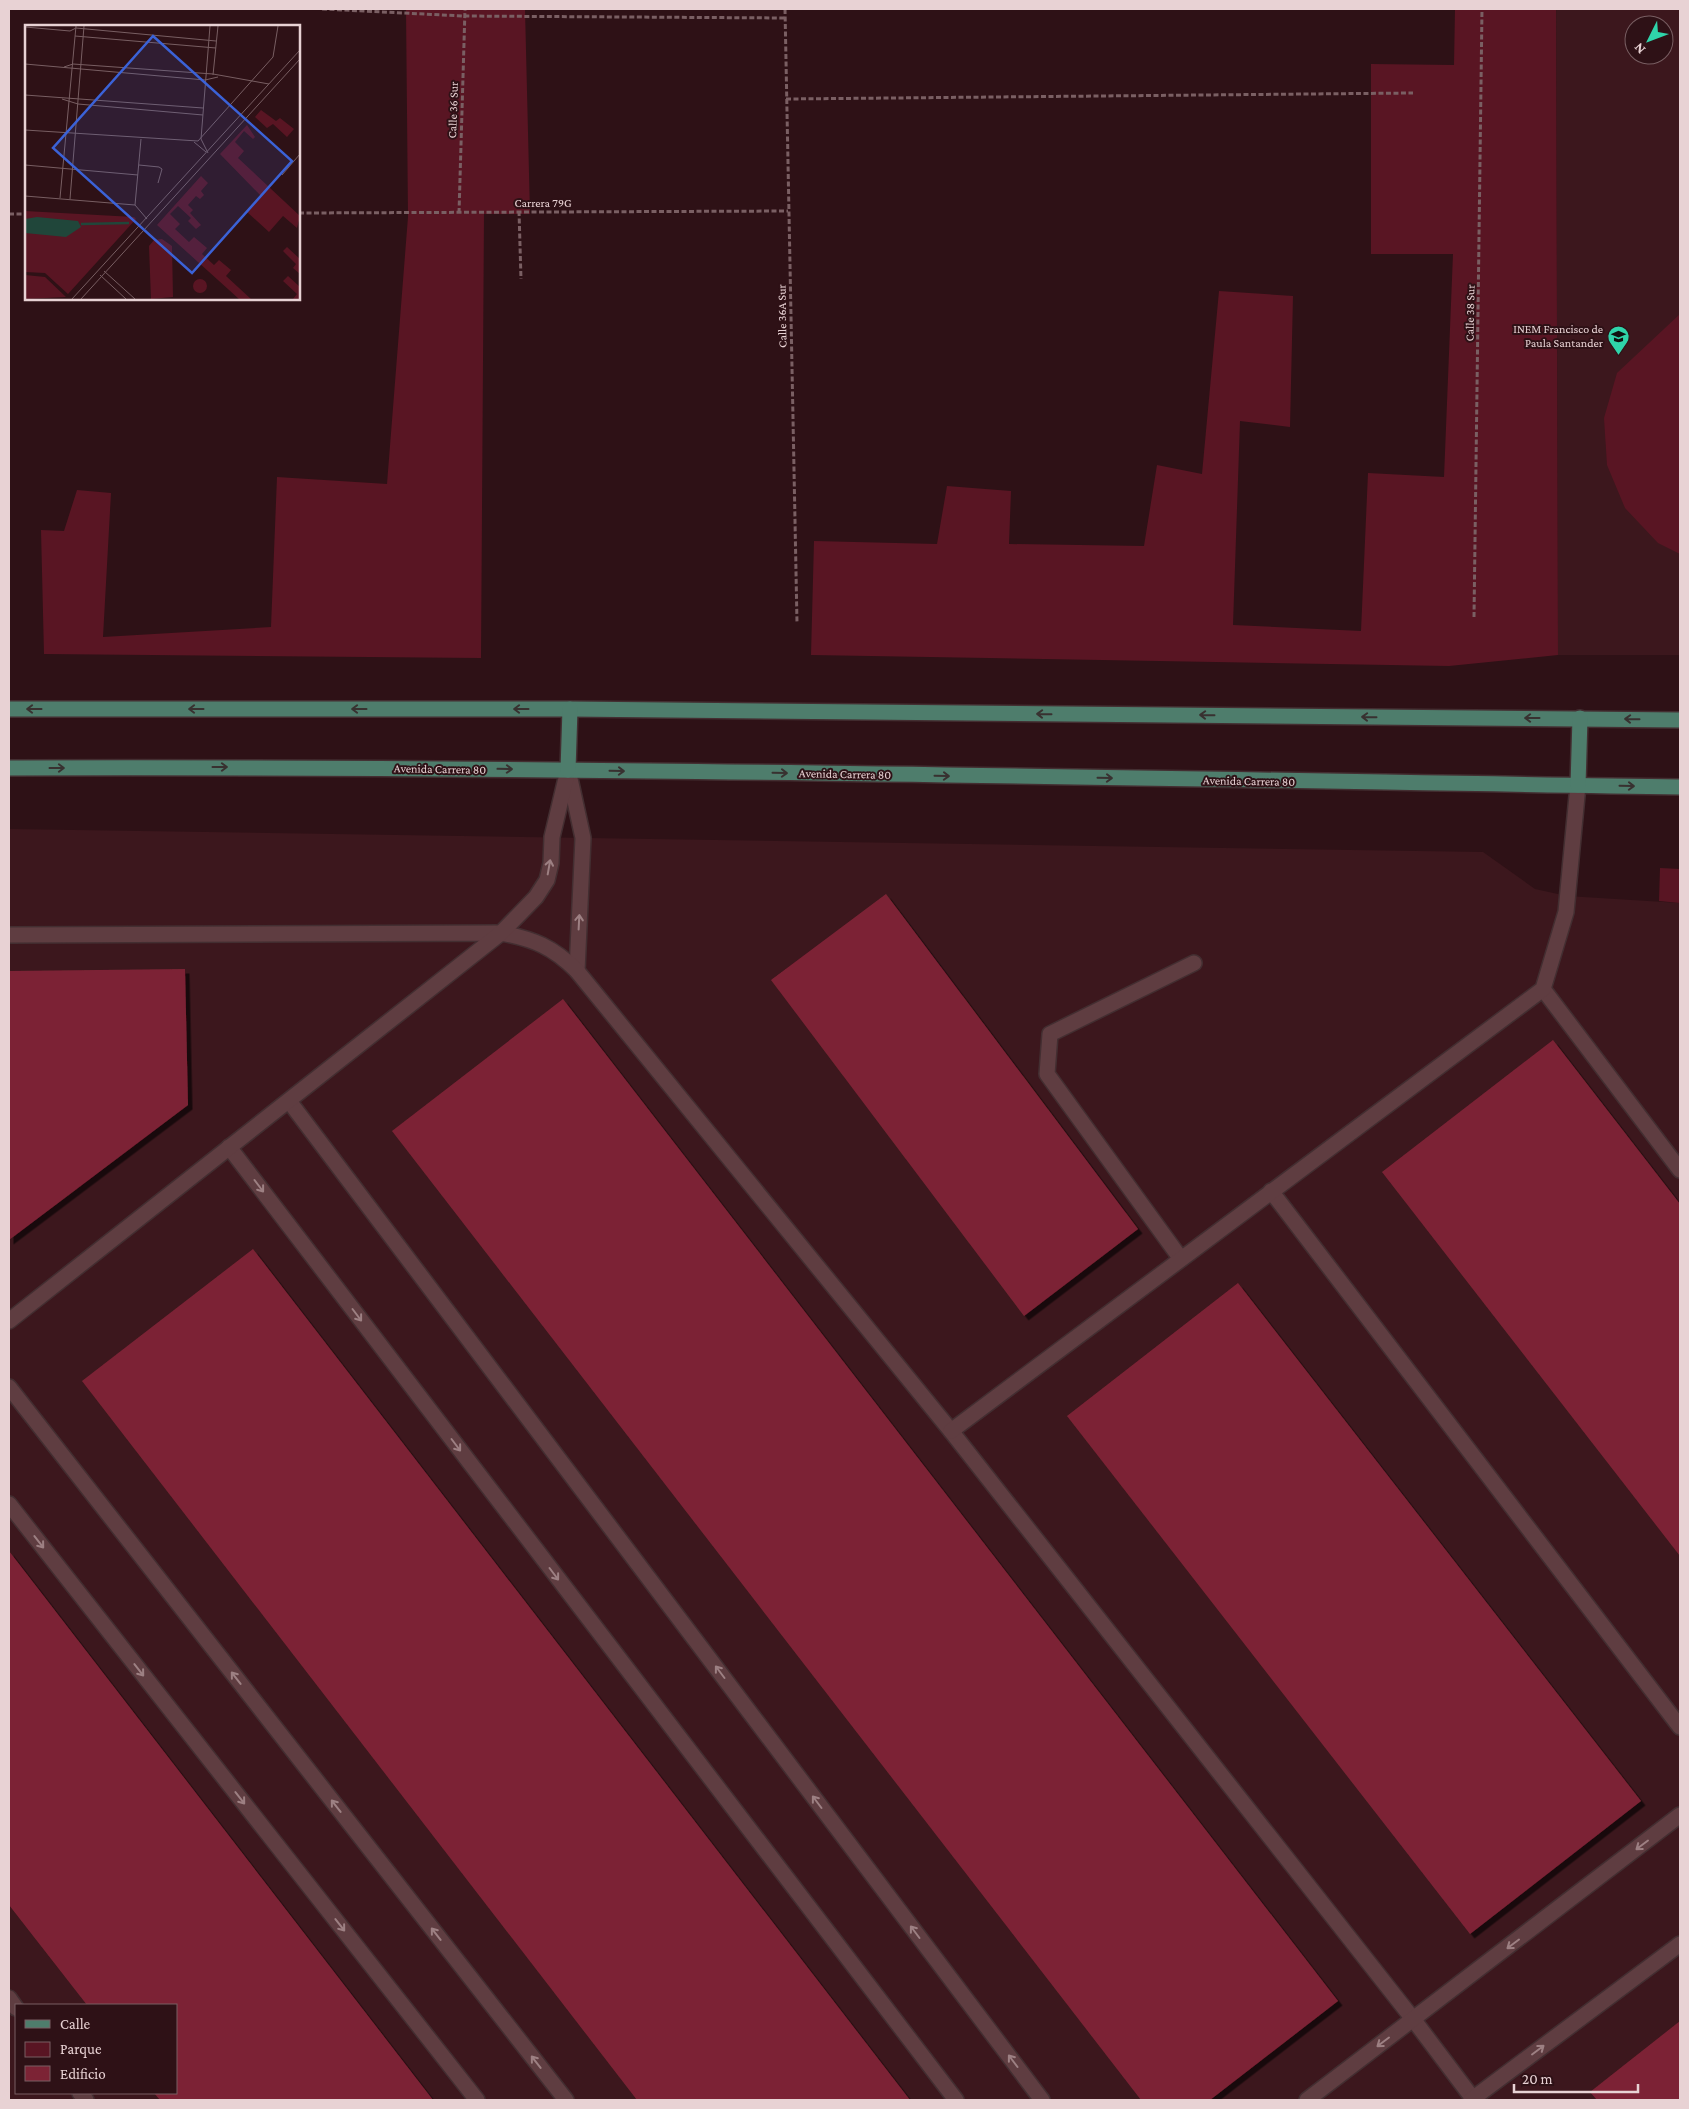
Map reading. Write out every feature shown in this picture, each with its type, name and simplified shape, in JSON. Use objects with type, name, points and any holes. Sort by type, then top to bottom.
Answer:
[{"type":"main road","points":[[9,709],[570,709],[1680,720]]},
{"type":"main road","points":[[568,770],[570,709]]},
{"type":"main road","points":[[1578,785],[1580,718]]},
{"type":"main road","name":"Avenida Carrera 80","points":[[9,768],[297,767],[568,770],[1680,787]]},
{"type":"lane","points":[[9,1321],[501,933],[536,897],[547,880],[551,863],[552,837],[568,770]]},
{"type":"lane","points":[[568,770],[583,838],[577,971]]},
{"type":"lane","points":[[952,1431],[1543,989],[1566,912],[1578,785]]},
{"type":"lane","points":[[9,935],[501,933],[519,936],[543,945],[560,955],[577,971],[952,1431],[1413,2020],[1473,2100],[1680,1944]]},
{"type":"lane","points":[[1181,1259],[1047,1074],[1050,1034],[1194,963]]},
{"type":"lane","points":[[1543,989],[1680,1170]]},
{"type":"lane","points":[[288,1101],[1042,2100]]},
{"type":"lane","points":[[229,1147],[956,2100]]},
{"type":"lane","points":[[1271,1191],[1680,1727]]},
{"type":"lane","points":[[9,1387],[566,2100]]},
{"type":"lane","points":[[9,1504],[477,2100]]},
{"type":"lane","points":[[1307,2100],[1680,1815]]},
{"type":"path","points":[[322,9],[464,16],[785,18]]},
{"type":"path","name":"Calle 36 Sur","points":[[459,212],[465,9]]},
{"type":"path","name":"Calle 36A Sur","points":[[785,9],[797,623]]},
{"type":"path","name":"Calle 38 Sur","points":[[1474,617],[1482,9]]},
{"type":"path","points":[[786,99],[1413,93]]},
{"type":"path","points":[[519,211],[521,278]]},
{"type":"path","name":"Carrera 79G","points":[[300,213],[788,211]]},
{"type":"path","points":[[9,214],[25,214]]},
{"type":"shaded area","name":"INEM Francisco de Paula Santander","points":[[1556,9],[1680,9],[1680,655],[1558,655]]},
{"type":"shaded area","points":[[9,829],[1483,852],[1535,889],[1567,896],[1680,903],[1680,2100],[9,2100]]},
{"type":"green space","points":[[406,9],[525,9],[530,214],[484,214],[481,658],[44,654],[41,530],[64,531],[77,490],[111,493],[103,637],[271,627],[277,477],[387,484],[408,217]]},
{"type":"green space","points":[[1455,9],[1556,9],[1558,655],[1449,666],[811,655],[814,541],[937,544],[947,486],[1011,491],[1009,544],[1144,546],[1157,465],[1202,474],[1219,291],[1293,296],[1290,427],[1240,421],[1233,625],[1361,631],[1368,473],[1444,477],[1453,254],[1371,254],[1371,64],[1454,65]]},
{"type":"green space","points":[[1680,314],[1680,554],[1658,543],[1625,508],[1607,465],[1604,418],[1617,373]]},
{"type":"green space","points":[[1660,868],[1680,869],[1680,903],[1659,901]]},
{"type":"building","points":[[886,894],[1138,1229],[1024,1316],[771,980]]},
{"type":"building","points":[[185,969],[188,1105],[9,1240],[9,971]]},
{"type":"building","points":[[563,999],[1338,2001],[1210,2100],[1141,2100],[392,1131]]},
{"type":"building","points":[[1553,1040],[1680,1204],[1680,1556],[1382,1172]]},
{"type":"building","points":[[253,1249],[910,2100],[637,2100],[82,1381]]},
{"type":"building","points":[[1238,1283],[1641,1801],[1470,1934],[1067,1416]]},
{"type":"building","points":[[9,1551],[433,2100],[160,2100],[155,2094],[178,2094],[178,2004],[86,2004],[9,1905]]},
{"type":"building","points":[[1680,2021],[1680,2100],[1597,2100],[1590,2092]]},
{"type":"place","name":"INEM Francisco de Paula Santander","points":[[1619,355]]}]
